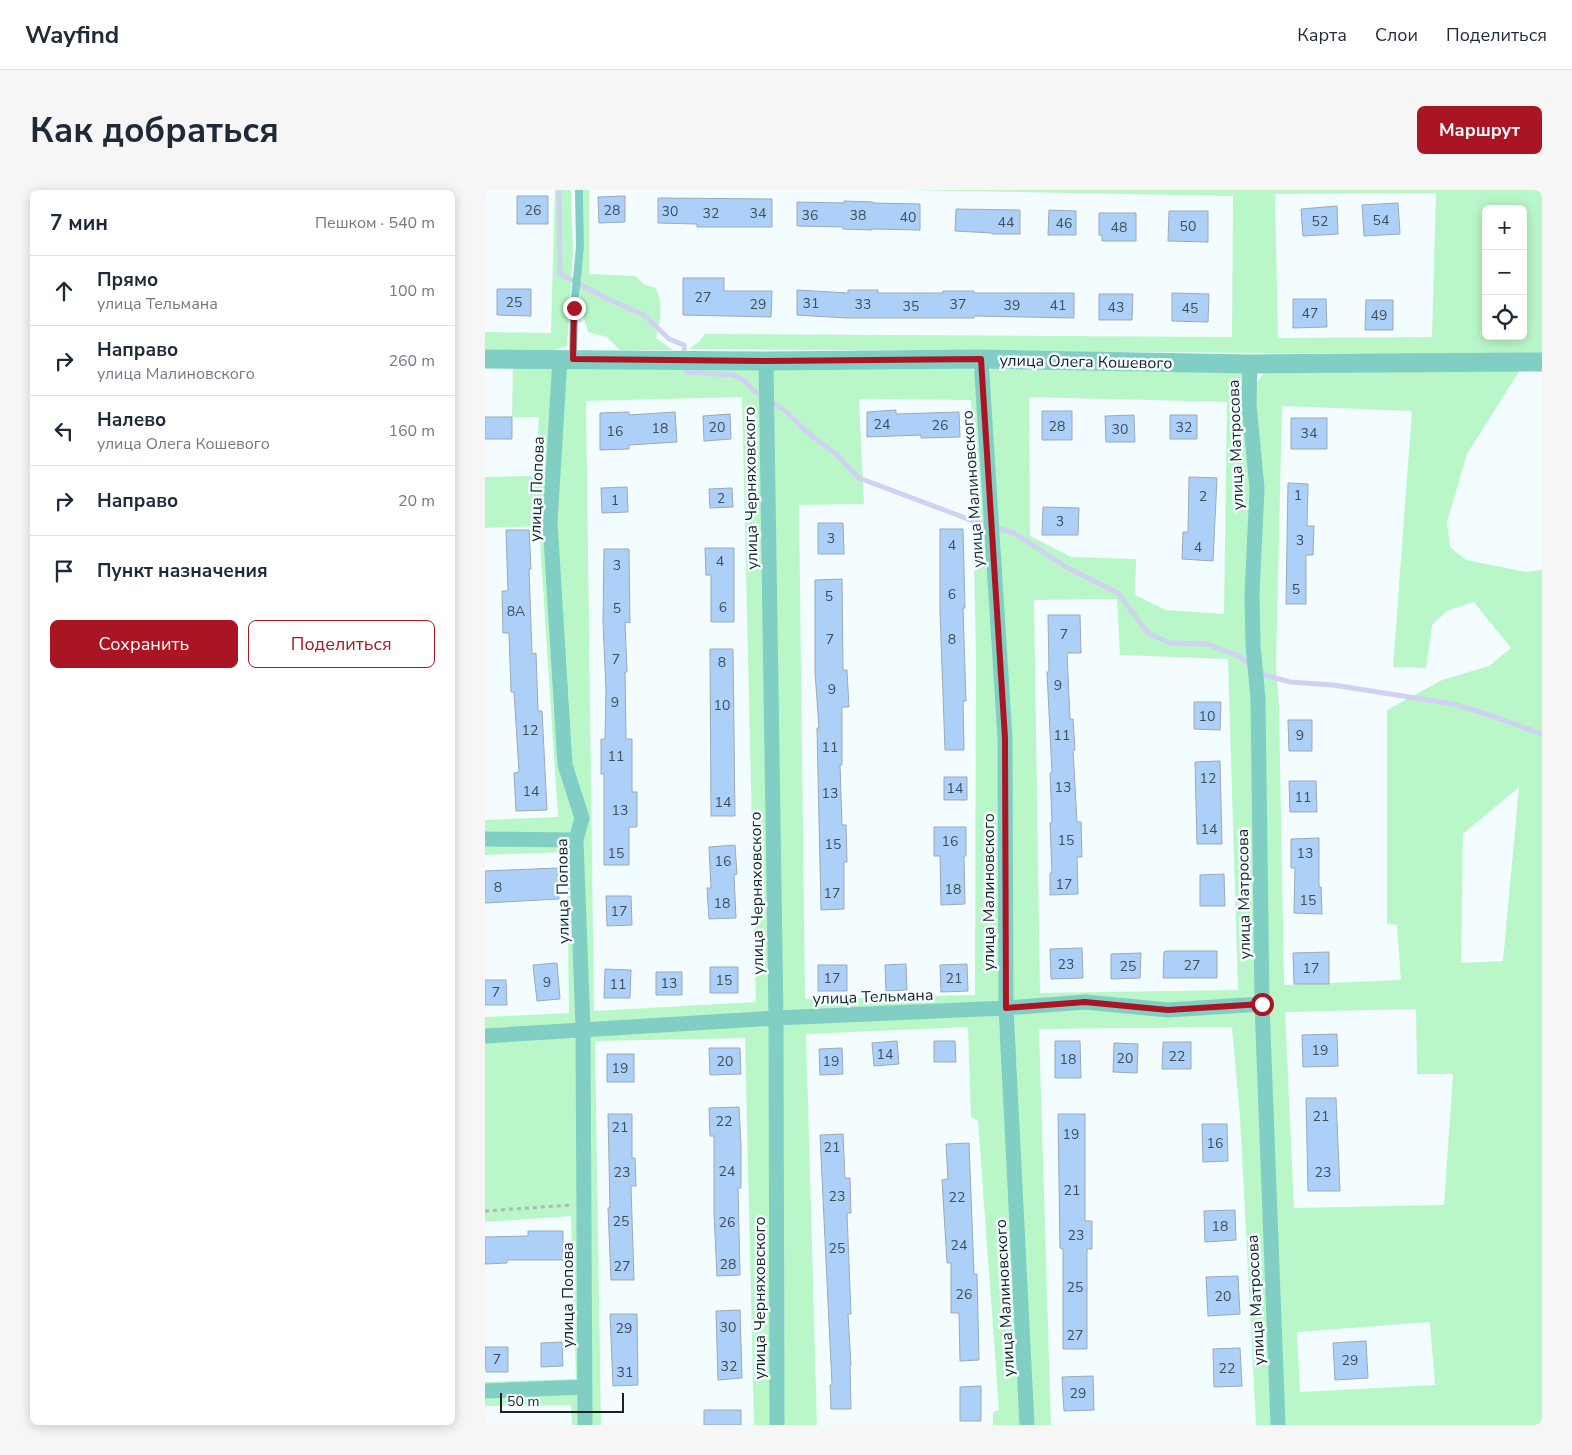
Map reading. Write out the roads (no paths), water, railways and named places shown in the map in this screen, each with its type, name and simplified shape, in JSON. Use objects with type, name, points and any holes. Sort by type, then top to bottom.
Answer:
[{"type":"street","name":"улица Олега Кошевого","points":[[485,359],[766,361],[981,359],[1250,364],[1542,362]]},
{"type":"street","name":"улица Попова","points":[[567,359],[550,522],[565,765],[582,818],[576,840],[583,1030],[585,1425]]},
{"type":"street","name":"улица Малиновского","points":[[981,359],[1005,738],[1006,1008],[1027,1425]]},
{"type":"street","name":"улица Черняховского","points":[[766,361],[776,1018],[777,1425]]},
{"type":"street","name":"улица Матросова","points":[[1250,364],[1249,404],[1257,489],[1251,594],[1257,699],[1262,1004],[1278,1425]]},
{"type":"street","points":[[485,839],[576,840]]},
{"type":"street","name":"улица Тельмана","points":[[485,1036],[776,1018],[1006,1008],[1085,1002],[1168,1010],[1262,1004]]},
{"type":"street","points":[[485,1391],[585,1387]]},
{"type":"lane","points":[[567,359],[574,308],[579,247],[579,190]]},
{"type":"waterway","points":[[559,190],[560,274],[644,315],[669,339],[684,345],[686,372],[733,375],[746,382],[753,390],[784,410],[807,432],[836,454],[859,478],[976,522],[1014,533],[1066,567],[1118,593],[1148,633],[1170,643],[1207,644],[1239,656],[1252,666]]},
{"type":"waterway","points":[[1259,670],[1265,675],[1290,682],[1333,685],[1454,704],[1542,734]]}]
